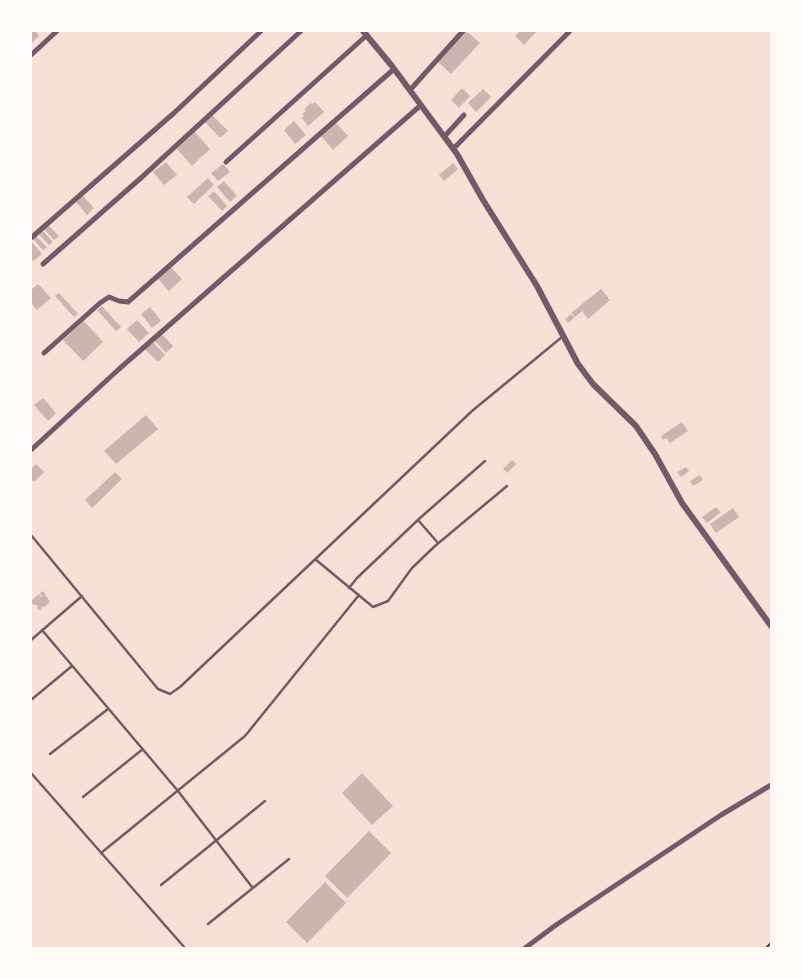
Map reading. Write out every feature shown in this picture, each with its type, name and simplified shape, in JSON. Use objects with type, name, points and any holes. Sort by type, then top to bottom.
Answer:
[{"type":"street","points":[[31,56],[57,31]]},
{"type":"street","points":[[31,238],[174,113],[261,31]]},
{"type":"street","points":[[42,264],[149,170],[301,31]]},
{"type":"street","points":[[410,90],[463,31]]},
{"type":"street","points":[[453,149],[570,31]]},
{"type":"street","points":[[226,162],[365,33],[453,149],[482,200],[537,286],[578,364],[593,384],[636,426],[655,454],[682,503],[771,626]]},
{"type":"street","points":[[44,353],[109,297],[119,302],[128,302],[394,69]]},
{"type":"street","points":[[31,450],[119,369],[421,105]]},
{"type":"street","points":[[444,137],[464,116]]},
{"type":"street","points":[[525,948],[556,925],[721,815],[771,785]]},
{"type":"lane","points":[[31,535],[158,690],[170,694],[180,687],[472,411],[563,336]]},
{"type":"lane","points":[[350,588],[357,578],[418,520],[485,461]]},
{"type":"lane","points":[[315,560],[373,607],[388,600],[412,568],[438,543],[507,486]]},
{"type":"lane","points":[[418,520],[438,543]]},
{"type":"lane","points":[[31,640],[82,596]]},
{"type":"lane","points":[[101,853],[245,736],[359,596]]},
{"type":"lane","points":[[42,630],[178,791],[252,887]]},
{"type":"lane","points":[[31,700],[72,666]]},
{"type":"lane","points":[[50,754],[108,709]]},
{"type":"lane","points":[[83,797],[143,750]]},
{"type":"lane","points":[[31,773],[185,948]]},
{"type":"lane","points":[[161,885],[265,801]]},
{"type":"lane","points":[[208,924],[289,859]]},
{"type":"path","points":[[766,948],[771,943]]},
{"type":"building","points":[[31,31],[35,31],[39,36],[31,44]]},
{"type":"building","points":[[466,31],[480,43],[451,74],[438,62]]},
{"type":"building","points":[[520,31],[537,31],[524,45],[515,36]]},
{"type":"building","points":[[462,88],[470,96],[459,108],[451,100]]},
{"type":"building","points":[[483,89],[491,97],[476,112],[468,103]]},
{"type":"building","points":[[315,102],[324,112],[308,126],[302,118],[304,116],[302,114],[306,111],[304,109]]},
{"type":"building","points":[[212,115],[228,131],[220,138],[205,122]]},
{"type":"building","points":[[294,121],[306,135],[295,144],[284,130]]},
{"type":"building","points":[[336,123],[348,136],[333,150],[321,136]]},
{"type":"building","points":[[195,132],[210,149],[192,166],[177,149]]},
{"type":"building","points":[[166,162],[177,175],[164,185],[153,172]]},
{"type":"building","points":[[453,163],[458,169],[444,181],[439,175]]},
{"type":"building","points":[[223,164],[230,172],[218,181],[211,173]]},
{"type":"building","points":[[208,178],[214,185],[194,204],[187,197]]},
{"type":"building","points":[[224,181],[237,196],[230,202],[217,187]]},
{"type":"building","points":[[214,191],[227,206],[222,211],[208,196]]},
{"type":"building","points":[[83,196],[94,208],[87,215],[76,202]]},
{"type":"building","points":[[48,225],[59,236],[54,240],[44,229]]},
{"type":"building","points":[[41,229],[53,242],[49,245],[38,233]]},
{"type":"building","points":[[36,236],[47,247],[43,250],[33,239]]},
{"type":"building","points":[[31,241],[42,254],[33,261],[31,258]]},
{"type":"building","points":[[171,267],[182,279],[169,291],[158,279]]},
{"type":"building","points":[[38,284],[51,298],[37,310],[31,303],[31,290]]},
{"type":"building","points":[[601,289],[610,300],[588,319],[582,311],[575,317],[571,313]]},
{"type":"building","points":[[59,293],[78,314],[74,317],[55,296]]},
{"type":"building","points":[[102,306],[121,327],[116,331],[97,310]]},
{"type":"building","points":[[150,307],[161,321],[152,328],[141,314]]},
{"type":"building","points":[[571,314],[574,318],[568,323],[565,319]]},
{"type":"building","points":[[137,320],[149,333],[139,342],[127,329]]},
{"type":"building","points":[[84,321],[103,342],[83,361],[63,340]]},
{"type":"building","points":[[161,333],[173,346],[166,353],[154,340]]},
{"type":"building","points":[[153,342],[165,355],[158,362],[145,349]]},
{"type":"building","points":[[43,398],[56,413],[48,421],[34,405]]},
{"type":"building","points":[[146,415],[158,429],[116,464],[104,451]]},
{"type":"building","points":[[682,422],[688,431],[670,443],[666,438],[663,440],[661,436]]},
{"type":"building","points":[[512,460],[516,464],[507,473],[503,469]]},
{"type":"building","points":[[36,464],[44,472],[34,482],[31,479],[31,469]]},
{"type":"building","points":[[686,467],[689,471],[681,477],[677,472]]},
{"type":"building","points":[[115,472],[122,479],[92,508],[85,500]]},
{"type":"building","points":[[700,475],[703,480],[693,486],[690,481]]},
{"type":"building","points":[[716,507],[721,512],[707,523],[702,517]]},
{"type":"building","points":[[733,508],[739,517],[716,533],[710,524]]},
{"type":"building","points":[[43,591],[50,602],[44,607],[42,606],[41,610],[38,610],[37,605],[33,605],[31,601],[39,594],[41,597],[40,593]]},
{"type":"building","points":[[362,773],[393,806],[372,825],[342,793]]},
{"type":"building","points":[[369,831],[391,853],[347,898],[325,876]]},
{"type":"building","points":[[325,882],[346,903],[307,943],[286,922]]}]
